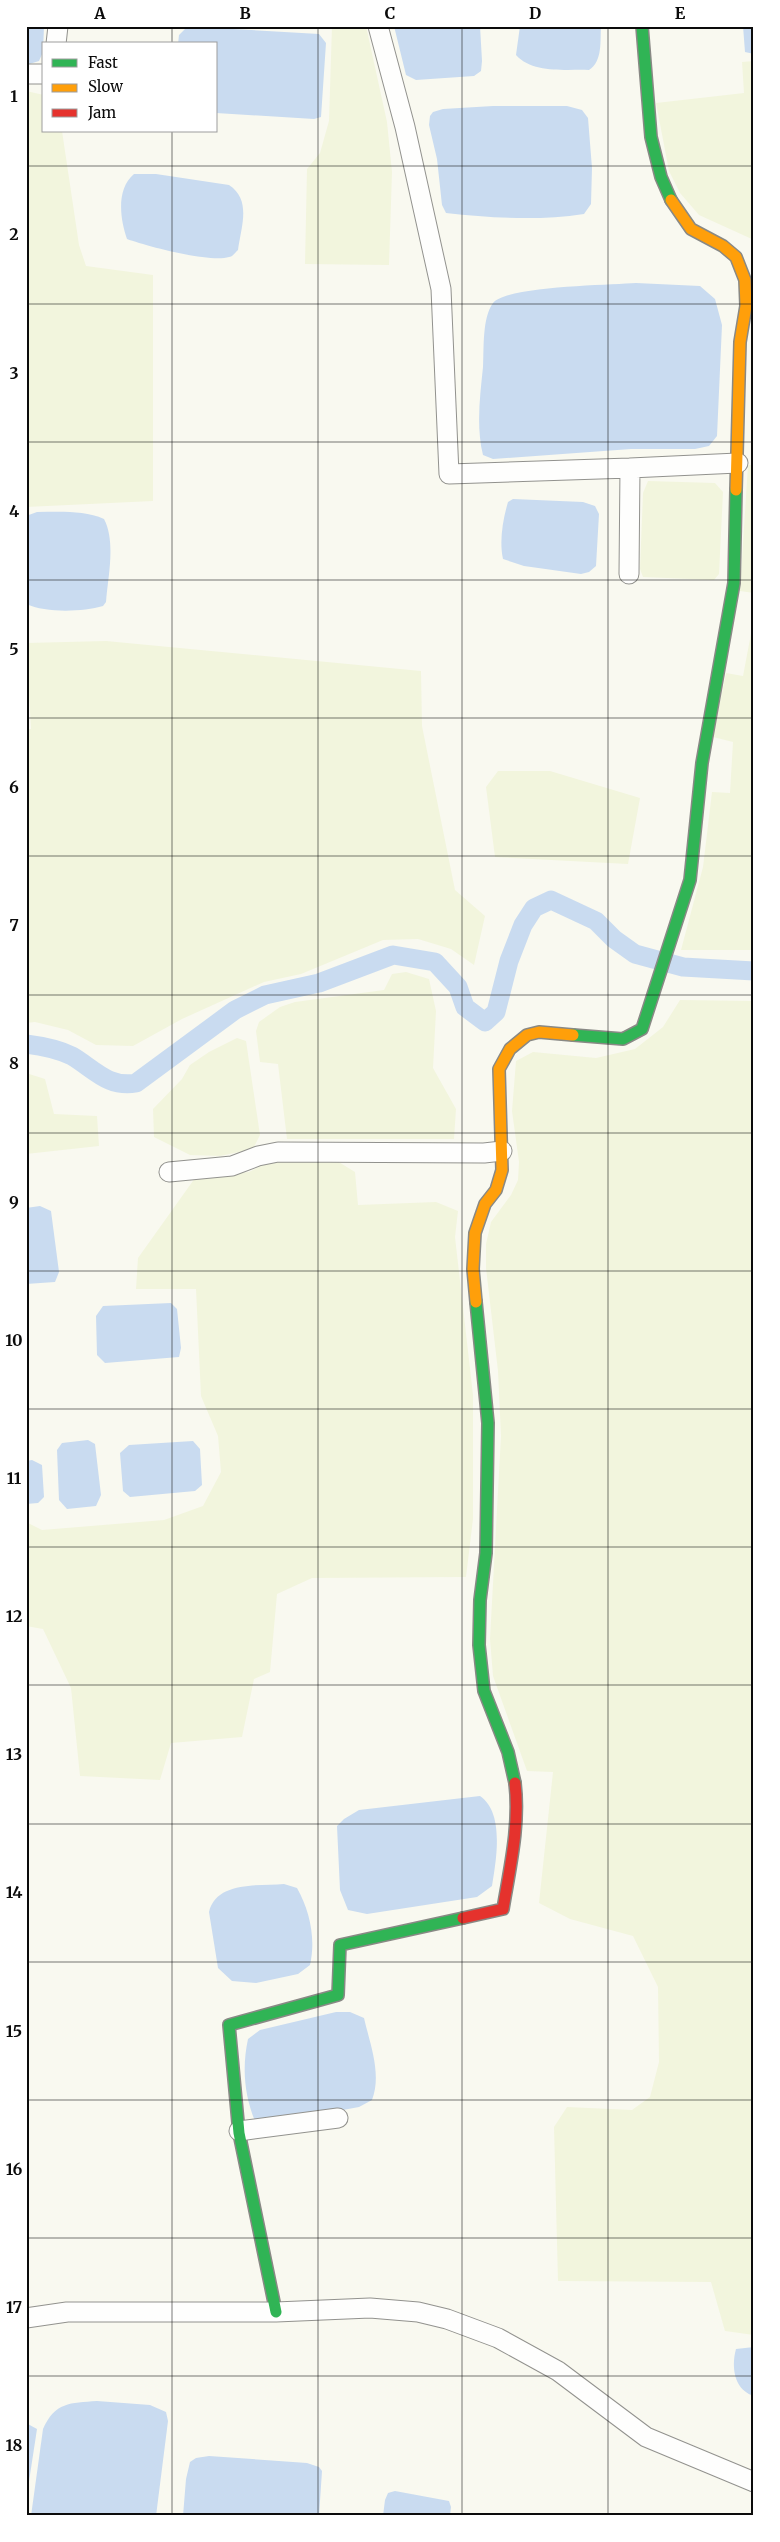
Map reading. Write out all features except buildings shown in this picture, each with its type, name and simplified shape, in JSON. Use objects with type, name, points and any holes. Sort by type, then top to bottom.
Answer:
[{"type":"street","points":[[56,42],[58,26]]},
{"type":"street","points":[[378,26],[405,127],[441,289],[449,474],[738,463]]},
{"type":"street","points":[[276,2312],[239,2131],[229,2063],[229,2024],[338,1995],[340,1945],[503,1909],[516,1835],[517,1800],[514,1774],[508,1752],[484,1691],[479,1645],[480,1600],[486,1553],[488,1423],[473,1269],[476,1233],[485,1204],[496,1190],[500,1177],[502,1151],[499,1069],[510,1049],[526,1035],[539,1032],[623,1039],[642,1029],[690,880],[696,848],[702,763],[734,583],[740,342],[749,283],[732,252],[727,248],[705,240],[686,224],[675,207],[659,169],[648,125],[646,74],[641,51],[642,26]]},
{"type":"street","points":[[26,74],[42,74]]},
{"type":"street","points":[[629,574],[630,468]]},
{"type":"street","points":[[168,1172],[232,1166],[258,1156],[278,1152],[484,1154],[502,1151]]},
{"type":"street","points":[[239,2131],[338,2118]]},
{"type":"street","points":[[26,2318],[67,2312],[276,2312],[370,2308],[418,2312],[447,2319],[498,2338],[558,2371],[646,2437],[754,2482]]},
{"type":"green space","points":[[332,26],[366,26],[387,122],[392,172],[389,265],[305,264],[307,169],[320,153],[329,121]]},
{"type":"green space","points":[[754,61],[754,240],[699,215],[680,193],[669,171],[656,103],[744,93],[742,62]]},
{"type":"green space","points":[[26,91],[42,95],[42,132],[62,132],[79,245],[86,266],[153,275],[153,501],[26,507]]},
{"type":"green space","points":[[748,465],[754,465],[754,593],[740,591]]},
{"type":"green space","points":[[648,481],[715,483],[723,492],[719,574],[714,580],[643,577],[640,569],[643,493]]},
{"type":"green space","points":[[754,618],[754,950],[681,950],[703,867],[712,792],[730,793],[733,742],[713,737],[726,673],[743,676]]},
{"type":"green space","points":[[106,641],[421,671],[422,726],[455,890],[485,916],[474,965],[451,949],[418,939],[383,940],[301,974],[264,982],[182,1019],[133,1046],[96,1045],[68,1030],[35,1022],[26,1023],[26,729],[31,729],[26,643]]},
{"type":"green space","points":[[498,771],[550,771],[640,798],[628,864],[495,857],[486,787]]},
{"type":"green space","points":[[406,972],[429,979],[436,1011],[433,1068],[456,1109],[454,1139],[287,1139],[278,1064],[260,1062],[256,1031],[259,1022],[280,1007],[295,1002],[384,990],[392,974]]},
{"type":"green space","points":[[680,1000],[754,1001],[754,2335],[725,2331],[711,2282],[558,2281],[554,2127],[567,2107],[632,2110],[650,2097],[659,2062],[658,1987],[633,1936],[570,1919],[539,1903],[553,1772],[527,1771],[493,1676],[490,1639],[501,1436],[498,1371],[486,1268],[486,1244],[491,1222],[511,1195],[518,1180],[519,1162],[512,1111],[516,1061],[533,1052],[596,1058],[635,1049],[663,1027]]},
{"type":"green space","points":[[237,1038],[246,1041],[260,1135],[253,1149],[220,1156],[190,1155],[154,1137],[153,1109],[182,1079],[190,1065],[209,1052]]},
{"type":"green space","points":[[26,1073],[45,1079],[54,1114],[97,1116],[99,1146],[26,1154]]},
{"type":"green space","points":[[273,1160],[337,1161],[355,1172],[358,1205],[436,1202],[458,1211],[455,1237],[473,1395],[473,1519],[466,1577],[312,1578],[277,1594],[270,1672],[254,1679],[242,1737],[171,1743],[160,1780],[80,1776],[71,1688],[43,1629],[26,1626],[26,1522],[42,1530],[164,1520],[203,1506],[221,1472],[218,1436],[201,1396],[196,1289],[136,1289],[138,1258],[195,1178],[249,1172]]},
{"type":"water","points":[[26,26],[44,26],[42,54],[39,61],[26,65]]},
{"type":"water","points":[[394,26],[480,26],[481,71],[474,76],[416,80],[406,75]]},
{"type":"water","points":[[520,26],[601,26],[600,50],[597,61],[589,70],[560,70],[531,65],[516,55]]},
{"type":"water","points":[[743,26],[754,26],[754,54],[745,52]]},
{"type":"water","points":[[185,29],[233,29],[319,34],[326,43],[321,117],[314,119],[218,113],[218,42],[178,42],[179,35]]},
{"type":"water","points":[[493,106],[567,106],[582,110],[588,118],[592,168],[591,204],[584,214],[550,218],[515,218],[446,213],[442,205],[437,159],[429,125],[430,116],[433,112],[443,109]]},
{"type":"water","points":[[134,174],[156,174],[229,185],[241,198],[243,206],[243,223],[238,250],[230,257],[208,258],[148,246],[127,239],[121,214],[121,205],[124,188]]},
{"type":"water","points":[[636,283],[700,286],[715,299],[722,325],[717,436],[709,446],[695,449],[631,449],[493,459],[483,455],[479,422],[480,400],[485,325],[489,309],[493,303],[502,297],[538,290]]},
{"type":"water","points":[[513,499],[583,502],[595,506],[599,514],[596,566],[589,572],[581,574],[524,566],[503,559],[501,545],[503,523],[508,502]]},
{"type":"water","points":[[37,512],[80,513],[104,519],[110,538],[110,549],[106,602],[103,606],[64,611],[44,609],[26,604],[26,516]]},
{"type":"water","points":[[40,1206],[51,1211],[59,1272],[55,1282],[26,1284],[26,1208]]},
{"type":"water","points":[[171,1303],[177,1309],[181,1348],[179,1357],[105,1363],[97,1355],[96,1316],[103,1306]]},
{"type":"water","points":[[88,1440],[95,1444],[101,1495],[96,1506],[67,1509],[59,1500],[57,1450],[62,1443]]},
{"type":"water","points":[[193,1441],[200,1449],[202,1485],[195,1491],[130,1497],[123,1491],[120,1453],[129,1445]]},
{"type":"water","points":[[32,1460],[42,1465],[44,1497],[38,1503],[26,1504],[26,1461]]},
{"type":"water","points":[[480,1796],[488,1804],[496,1825],[497,1851],[492,1886],[477,1897],[367,1914],[348,1910],[340,1890],[337,1826],[344,1819],[359,1810]]},
{"type":"water","points":[[284,1884],[297,1888],[305,1906],[312,1935],[310,1965],[298,1974],[256,1983],[232,1981],[218,1968],[209,1912],[213,1902],[229,1890],[240,1887]]},
{"type":"water","points":[[336,2012],[350,2012],[364,2018],[375,2069],[376,2080],[372,2100],[359,2107],[267,2124],[255,2121],[248,2101],[245,2080],[248,2039],[260,2030]]},
{"type":"water","points":[[754,2347],[754,2396],[742,2389],[738,2383],[734,2363],[736,2349]]},
{"type":"water","points":[[97,2401],[150,2405],[166,2412],[168,2421],[156,2516],[31,2516],[43,2429],[48,2420],[58,2409],[64,2406],[79,2402]]},
{"type":"water","points":[[26,2423],[37,2429],[26,2501]]},
{"type":"water","points":[[209,2456],[307,2463],[319,2467],[322,2471],[319,2516],[183,2516],[186,2479],[190,2462],[196,2458]]},
{"type":"water","points":[[395,2491],[449,2501],[451,2507],[450,2516],[383,2516],[388,2493]]},
{"type":"waterway","points":[[26,1044],[50,1048],[72,1056],[102,1076],[117,1083],[136,1083],[235,1010],[265,995],[319,983],[393,955],[435,962],[458,987],[465,1007],[485,1022],[496,1012],[509,961],[523,925],[534,908],[551,900],[596,921],[614,939],[635,954],[683,967],[754,971]]},
{"type":"traffic: fast","points":[[642,26],[651,137],[661,177],[671,200]]},
{"type":"traffic: fast","points":[[573,1035],[623,1039],[642,1029],[690,880],[702,763],[734,583],[736,490]]},
{"type":"traffic: fast","points":[[476,1302],[488,1423],[486,1553],[480,1600],[479,1645],[484,1691],[508,1752],[515,1783]]},
{"type":"traffic: fast","points":[[276,2312],[239,2133],[229,2025],[338,1995],[340,1945],[463,1918]]},
{"type":"traffic: slow","points":[[671,200],[691,229],[723,246],[736,257],[745,280],[746,306],[740,342],[736,490]]},
{"type":"traffic: slow","points":[[476,1302],[473,1269],[475,1233],[485,1204],[496,1190],[502,1170],[499,1069],[510,1049],[527,1035],[539,1032],[573,1035]]},
{"type":"traffic: jam","points":[[463,1918],[503,1909],[515,1830],[515,1783]]}]
